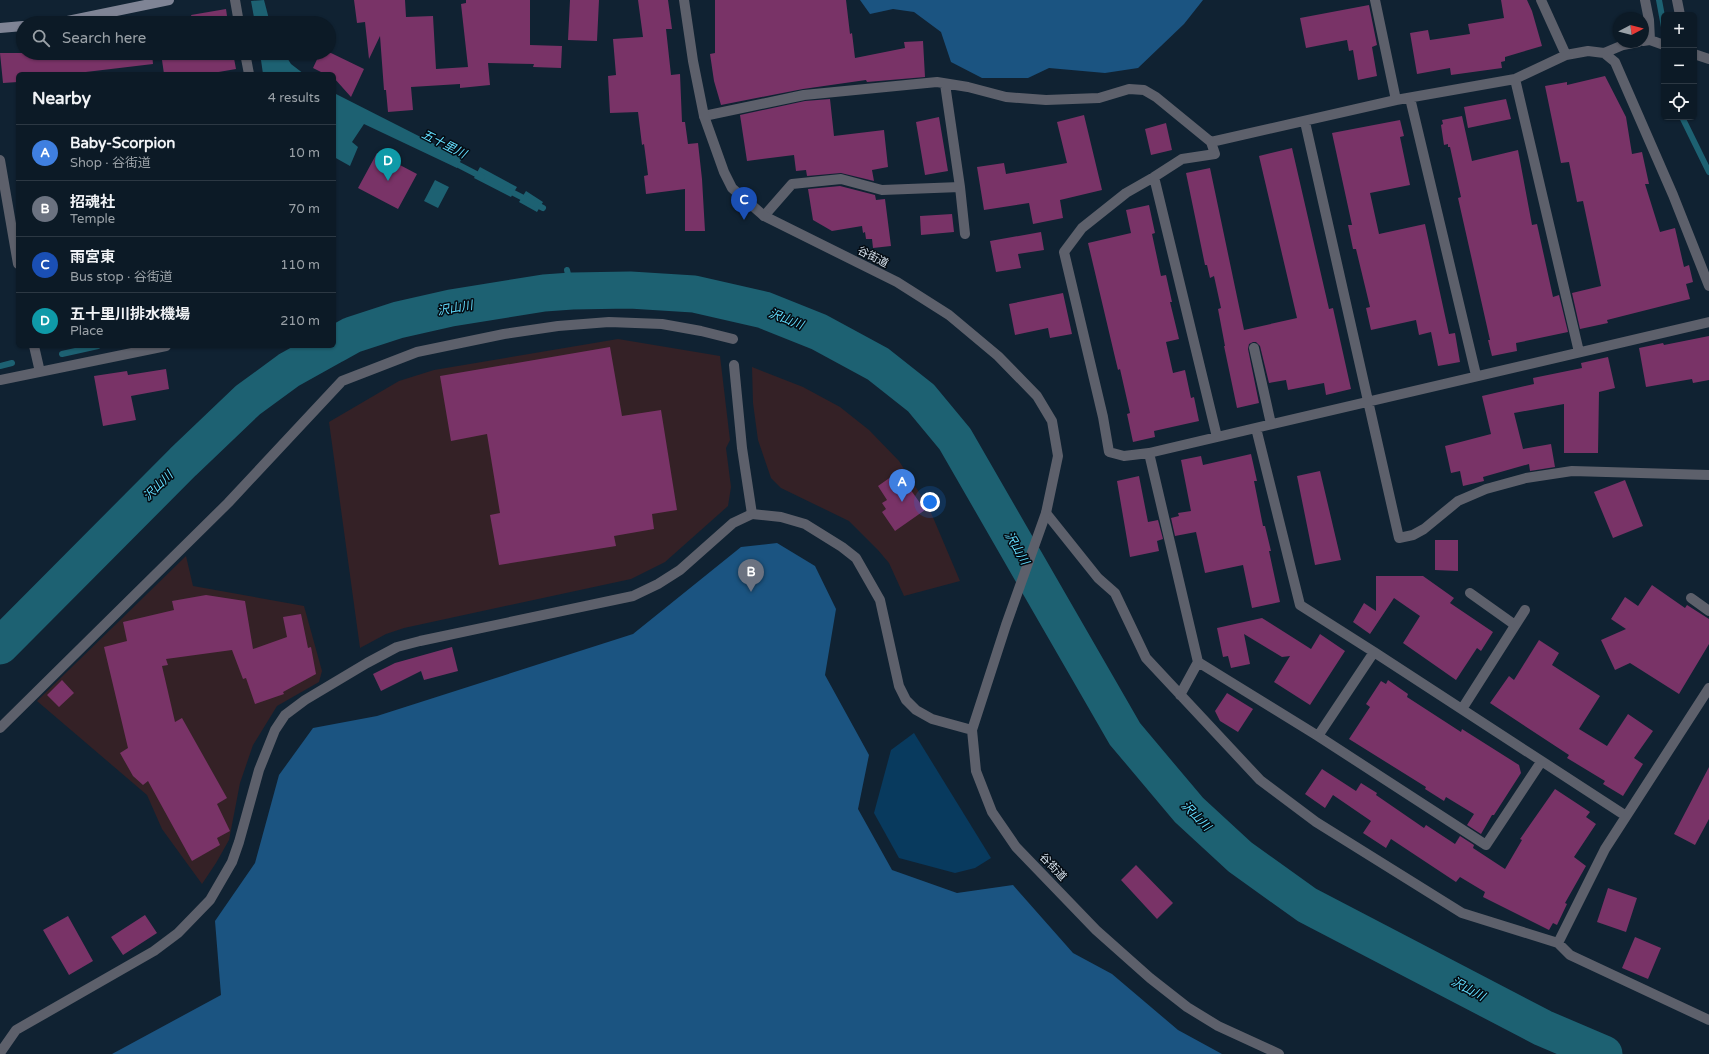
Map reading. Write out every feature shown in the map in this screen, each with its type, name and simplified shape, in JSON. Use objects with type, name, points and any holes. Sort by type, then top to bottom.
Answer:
[{"type":"main road","points":[[92,16],[169,0]]},
{"type":"main road","points":[[0,28],[16,27]]},
{"type":"street","points":[[235,0],[238,16]]},
{"type":"street","name":"谷街道","points":[[684,0],[704,116],[724,172],[732,188],[764,216],[897,282],[949,315],[998,356],[1037,396],[1052,421],[1058,456],[1046,513],[972,730],[976,771],[992,812],[1016,846],[1096,930],[1150,978],[1188,1007],[1218,1026],[1278,1054]]},
{"type":"street","points":[[1375,0],[1396,100]]},
{"type":"street","points":[[1541,0],[1566,55]]},
{"type":"street","points":[[1645,0],[1654,42]]},
{"type":"street","points":[[1677,0],[1679,12]]},
{"type":"street","points":[[1212,142],[1396,100],[1515,80],[1566,55],[1588,51],[1604,53],[1616,48]]},
{"type":"street","points":[[1604,53],[1615,62],[1673,195],[1709,286]]},
{"type":"street","points":[[1697,55],[1709,59]]},
{"type":"street","points":[[246,60],[249,72]]},
{"type":"street","points":[[1515,80],[1579,352]]},
{"type":"street","points":[[704,116],[804,95],[937,82],[968,87],[1006,96],[1046,100],[1099,98],[1129,90],[1144,90],[1212,142],[1215,154],[1182,159],[1126,193],[1082,228],[1064,252],[1103,417],[1109,452],[1124,456],[1149,453],[1476,375],[1709,322]]},
{"type":"street","points":[[945,84],[960,187],[965,234]]},
{"type":"street","points":[[1410,98],[1476,375]]},
{"type":"street","points":[[1305,122],[1399,538],[1413,535],[1424,529],[1458,501],[1486,489],[1526,478],[1572,471],[1709,475]]},
{"type":"street","points":[[0,160],[5,216],[16,257]]},
{"type":"street","points":[[1154,177],[1217,437]]},
{"type":"street","points":[[764,216],[792,184],[841,179],[882,190],[960,187]]},
{"type":"street","points":[[0,728],[228,503],[342,381],[390,361],[417,352],[504,334],[558,326],[609,322],[662,324],[701,331],[733,339]]},
{"type":"street","points":[[34,348],[40,372]]},
{"type":"street","points":[[0,380],[156,348]]},
{"type":"street","points":[[1254,348],[1271,424]]},
{"type":"street","points":[[734,365],[742,448],[752,514]]},
{"type":"street","points":[[1256,428],[1300,605],[1626,816]]},
{"type":"street","points":[[1149,453],[1198,662],[1180,695]]},
{"type":"street","points":[[1046,513],[1098,578],[1115,593],[1146,658],[1260,780],[1316,822],[1462,913],[1558,942],[1570,956],[1709,1020]]},
{"type":"street","points":[[0,1053],[16,1030],[154,951],[178,933],[210,900],[232,862],[259,770],[275,730],[286,715],[305,700],[397,647],[633,596],[658,584],[680,570],[733,523],[752,514],[781,517],[805,524],[842,547],[856,558],[880,600],[899,686],[906,700],[916,710],[932,720],[972,730]]},
{"type":"street","points":[[1470,593],[1515,625]]},
{"type":"street","points":[[1691,598],[1709,610]]},
{"type":"street","points":[[1462,709],[1525,610]]},
{"type":"street","points":[[1318,736],[1374,652]]},
{"type":"street","points":[[1198,662],[1318,736],[1486,845],[1541,762]]},
{"type":"street","points":[[1558,942],[1605,849],[1709,688]]},
{"type":"shaded area","points":[[264,0],[268,16],[254,16],[251,1]]},
{"type":"shaded area","points":[[860,0],[1203,0],[1184,24],[1138,68],[1105,73],[1049,68],[1028,78],[982,78],[951,62],[941,32],[914,12],[893,9],[870,14]]},
{"type":"shaded area","points":[[261,60],[288,60],[291,64],[301,72],[263,72]]},
{"type":"shaded area","points":[[336,94],[462,158],[457,168],[364,124],[352,142],[358,147],[350,166],[336,158]]},
{"type":"shaded area","points":[[480,167],[517,187],[511,197],[474,178]]},
{"type":"shaded area","points":[[435,180],[449,187],[438,208],[424,201]]},
{"type":"shaded area","points":[[526,191],[543,202],[537,212],[519,202]]},
{"type":"shaded area","points":[[618,339],[720,356],[730,440],[726,448],[731,487],[728,506],[665,562],[631,579],[404,628],[386,634],[360,648],[329,422],[399,381],[434,370]]},
{"type":"shaded area","points":[[752,367],[803,387],[840,407],[869,430],[899,461],[929,508],[960,581],[904,596],[889,563],[849,521],[781,488],[771,478],[758,440],[753,403]]},
{"type":"shaded area","points":[[777,543],[815,566],[836,609],[825,675],[869,755],[858,809],[892,870],[957,893],[1013,885],[1073,953],[1112,974],[1178,1030],[1222,1054],[112,1054],[221,995],[215,921],[255,863],[279,775],[313,728],[377,716],[633,634],[741,547]]},
{"type":"shaded area","points":[[186,556],[193,586],[304,606],[322,671],[319,682],[277,706],[253,745],[240,783],[229,840],[202,884],[162,829],[147,795],[37,701]]},
{"type":"shaded area","points":[[914,733],[991,858],[975,868],[955,873],[899,858],[874,813],[891,750]]},
{"type":"building","points":[[354,0],[405,0],[406,17],[433,16],[436,69],[468,67],[461,4],[466,3],[466,0],[530,0],[530,45],[562,46],[561,68],[533,67],[534,64],[488,63],[490,85],[460,88],[460,84],[411,87],[413,110],[388,112],[386,90],[384,90],[380,36],[369,59],[365,22],[357,23]]},
{"type":"building","points":[[570,0],[599,0],[597,41],[568,40]]},
{"type":"building","points":[[638,0],[668,0],[672,29],[666,29],[671,75],[680,74],[682,122],[685,122],[688,144],[698,143],[705,231],[685,231],[685,189],[646,194],[644,176],[648,175],[644,144],[642,145],[638,112],[610,113],[608,76],[616,75],[613,39],[643,37]]},
{"type":"building","points":[[715,0],[846,0],[850,34],[852,33],[855,58],[905,48],[904,42],[923,41],[925,77],[867,82],[866,80],[803,89],[721,105],[714,81],[710,54],[715,53]]},
{"type":"building","points":[[1501,0],[1527,0],[1532,11],[1542,46],[1505,57],[1505,61],[1501,62],[1502,68],[1451,75],[1450,68],[1417,74],[1410,33],[1428,30],[1430,40],[1470,34],[1468,24],[1504,18]]},
{"type":"building","points":[[1369,5],[1377,45],[1372,47],[1377,76],[1358,80],[1353,50],[1349,51],[1347,40],[1306,48],[1300,18]]},
{"type":"building","points":[[226,9],[227,16],[191,16]]},
{"type":"building","points":[[0,53],[16,53],[16,60],[153,60],[153,64],[86,72],[16,72],[16,82],[3,83]]},
{"type":"building","points":[[336,55],[364,69],[351,97],[336,80],[336,72],[321,72],[313,68],[317,60],[336,60]]},
{"type":"building","points":[[162,60],[234,60],[236,69],[219,72],[164,72]]},
{"type":"building","points":[[1605,76],[1626,117],[1632,154],[1642,152],[1649,184],[1645,184],[1660,232],[1675,228],[1684,267],[1689,265],[1693,282],[1686,284],[1690,299],[1607,320],[1608,323],[1580,329],[1572,293],[1601,286],[1583,201],[1577,202],[1569,162],[1561,163],[1545,86],[1567,82],[1567,85]]},
{"type":"building","points":[[830,99],[834,136],[884,130],[888,167],[872,170],[874,181],[841,173],[807,176],[806,170],[796,171],[794,155],[747,161],[740,115],[805,101]]},
{"type":"building","points":[[1506,99],[1511,119],[1468,128],[1464,107]]},
{"type":"building","points":[[1084,115],[1102,190],[1060,200],[1063,218],[1033,224],[1029,203],[984,210],[977,167],[1004,163],[1006,174],[1067,163],[1057,122]]},
{"type":"building","points":[[1462,116],[1472,161],[1518,150],[1532,225],[1537,224],[1553,297],[1559,295],[1568,332],[1516,343],[1517,351],[1492,356],[1488,340],[1490,340],[1458,198],[1461,197],[1450,147],[1448,147],[1448,144],[1444,145],[1441,125],[1443,124],[1442,120]]},
{"type":"building","points":[[939,117],[948,171],[925,175],[916,122]]},
{"type":"building","points":[[1400,120],[1404,136],[1400,137],[1410,185],[1370,193],[1379,234],[1425,224],[1449,334],[1455,333],[1460,362],[1438,366],[1431,332],[1419,335],[1416,320],[1371,330],[1366,308],[1370,307],[1356,249],[1353,249],[1348,225],[1352,225],[1332,133]]},
{"type":"building","points":[[1166,123],[1172,150],[1151,155],[1145,129]]},
{"type":"building","points":[[1292,148],[1329,309],[1333,308],[1351,389],[1326,395],[1324,383],[1288,390],[1286,380],[1269,383],[1260,346],[1256,342],[1253,342],[1249,344],[1248,349],[1259,403],[1237,408],[1218,309],[1221,308],[1214,276],[1210,278],[1207,265],[1205,265],[1186,173],[1210,168],[1244,330],[1297,318],[1259,156]]},
{"type":"building","points":[[377,153],[417,174],[398,209],[358,188]]},
{"type":"building","points":[[840,186],[875,195],[876,200],[885,199],[891,246],[873,248],[872,239],[866,239],[862,226],[832,231],[813,220],[808,189]]},
{"type":"building","points":[[1149,205],[1155,233],[1152,234],[1161,276],[1166,275],[1172,302],[1170,302],[1179,339],[1166,342],[1173,373],[1185,370],[1191,398],[1194,397],[1199,421],[1154,431],[1155,437],[1133,442],[1127,414],[1130,413],[1120,369],[1118,370],[1088,243],[1131,233],[1126,210]]},
{"type":"building","points":[[952,214],[954,232],[921,235],[920,216]]},
{"type":"building","points":[[1041,232],[1044,250],[1018,254],[1021,268],[996,272],[990,241]]},
{"type":"building","points":[[1063,293],[1072,334],[1050,338],[1048,328],[1015,335],[1009,304]]},
{"type":"building","points":[[1709,336],[1709,380],[1693,383],[1692,379],[1646,387],[1639,348],[1663,343],[1664,345]]},
{"type":"building","points":[[610,347],[622,416],[661,410],[677,510],[652,514],[654,529],[614,536],[616,546],[499,565],[490,515],[500,513],[487,434],[451,441],[440,376]]},
{"type":"building","points":[[1608,357],[1615,388],[1599,392],[1598,453],[1564,453],[1564,404],[1514,413],[1523,449],[1551,444],[1555,467],[1530,471],[1529,464],[1483,477],[1484,481],[1463,486],[1460,471],[1451,473],[1445,446],[1491,434],[1482,396],[1534,384],[1533,378],[1582,368],[1581,363]]},
{"type":"building","points":[[166,369],[169,389],[131,396],[136,420],[103,426],[94,376],[127,371],[128,375]]},
{"type":"building","points":[[1251,454],[1257,481],[1254,481],[1263,526],[1265,526],[1271,551],[1269,551],[1280,602],[1252,608],[1243,565],[1205,573],[1196,532],[1175,536],[1171,518],[1179,516],[1178,513],[1191,511],[1181,460],[1201,456],[1203,465]]},
{"type":"building","points":[[1320,471],[1341,560],[1315,565],[1297,476]]},
{"type":"building","points":[[898,472],[925,510],[895,531],[882,512],[886,509],[882,503],[887,500],[878,486]]},
{"type":"building","points":[[1139,476],[1148,522],[1158,520],[1163,539],[1157,541],[1159,551],[1130,557],[1117,481]]},
{"type":"building","points":[[1625,480],[1643,526],[1613,538],[1594,492]]},
{"type":"building","points":[[1435,540],[1458,540],[1458,571],[1435,570]]},
{"type":"building","points":[[1376,576],[1423,576],[1454,598],[1450,603],[1493,632],[1481,651],[1477,648],[1456,680],[1403,643],[1420,616],[1394,598],[1370,634],[1353,622],[1364,603],[1376,611]]},
{"type":"building","points":[[1652,585],[1685,608],[1687,605],[1709,619],[1709,644],[1679,694],[1630,663],[1615,670],[1601,640],[1626,629],[1611,619],[1625,597],[1638,606]]},
{"type":"building","points":[[206,595],[245,601],[253,649],[287,637],[283,617],[301,614],[308,648],[311,647],[316,674],[283,692],[284,694],[255,704],[246,678],[243,679],[232,650],[166,659],[168,665],[162,666],[175,722],[182,718],[227,798],[217,804],[230,831],[217,838],[220,845],[192,861],[148,781],[143,785],[133,776],[120,753],[128,748],[104,647],[127,641],[123,622],[174,610],[172,601]]},
{"type":"building","points":[[1262,618],[1311,649],[1320,634],[1345,651],[1310,705],[1274,682],[1290,656],[1282,657],[1244,634],[1250,664],[1231,668],[1228,656],[1223,657],[1217,628]]},
{"type":"building","points":[[1539,640],[1559,653],[1552,665],[1600,696],[1579,729],[1607,746],[1628,714],[1653,731],[1634,758],[1643,764],[1623,796],[1603,784],[1605,781],[1567,758],[1569,755],[1490,703],[1509,676],[1514,680]]},
{"type":"building","points":[[452,647],[458,671],[424,680],[421,671],[381,691],[373,674],[395,663]]},
{"type":"building","points":[[62,680],[74,693],[59,707],[47,695]]},
{"type":"building","points":[[1388,680],[1408,694],[1407,697],[1461,732],[1462,729],[1519,765],[1521,773],[1494,815],[1492,815],[1481,834],[1467,825],[1474,814],[1446,797],[1444,801],[1425,789],[1426,787],[1349,739],[1370,707],[1366,704],[1381,681],[1386,684]]},
{"type":"building","points":[[1227,693],[1253,709],[1238,732],[1220,721],[1215,711]]},
{"type":"building","points":[[1709,767],[1709,819],[1695,845],[1674,834]]},
{"type":"building","points":[[1322,769],[1356,791],[1361,783],[1424,828],[1426,825],[1455,844],[1460,836],[1474,845],[1473,848],[1505,869],[1522,840],[1520,839],[1555,789],[1590,812],[1586,817],[1596,824],[1574,857],[1586,866],[1565,903],[1567,904],[1557,925],[1553,923],[1549,930],[1483,897],[1485,892],[1460,877],[1456,882],[1391,839],[1386,848],[1363,833],[1371,821],[1333,795],[1325,808],[1305,794]]},
{"type":"building","points":[[1136,865],[1173,903],[1157,919],[1121,880]]},
{"type":"building","points":[[1608,888],[1637,898],[1626,932],[1597,922]]},
{"type":"building","points":[[145,915],[157,933],[123,955],[111,937]]},
{"type":"building","points":[[68,916],[93,961],[69,975],[43,930]]},
{"type":"building","points":[[1635,937],[1661,948],[1648,979],[1622,968]]},
{"type":"waterway","points":[[1659,0],[1661,12]]},
{"type":"waterway","points":[[1683,120],[1709,172]]},
{"type":"waterway","name":"五十里川","points":[[453,162],[482,177]]},
{"type":"waterway","name":"五十里川","points":[[506,189],[543,208]]},
{"type":"waterway","name":"五十里川","points":[[567,270],[572,291]]},
{"type":"waterway","name":"沢山川","points":[[336,344],[352,335],[398,320],[451,308],[544,293],[630,290],[694,294],[764,310],[819,332],[878,364],[921,398],[955,439],[1125,734],[1189,810],[1240,857],[1307,905],[1543,1028],[1604,1054]]},
{"type":"waterway","points":[[62,354],[89,348]]},
{"type":"waterway","name":"沢山川","points":[[0,646],[183,462],[248,400],[289,370],[328,348]]},
{"type":"waterway","points":[[0,366],[12,363]]},
{"type":"place","name":"五十里川排水機場","points":[[388,181]]},
{"type":"place","name":"雨宮東","points":[[744,220]]},
{"type":"place","name":"Baby-Scorpion","points":[[902,502]]},
{"type":"place","name":"招魂社","points":[[751,592]]}]
